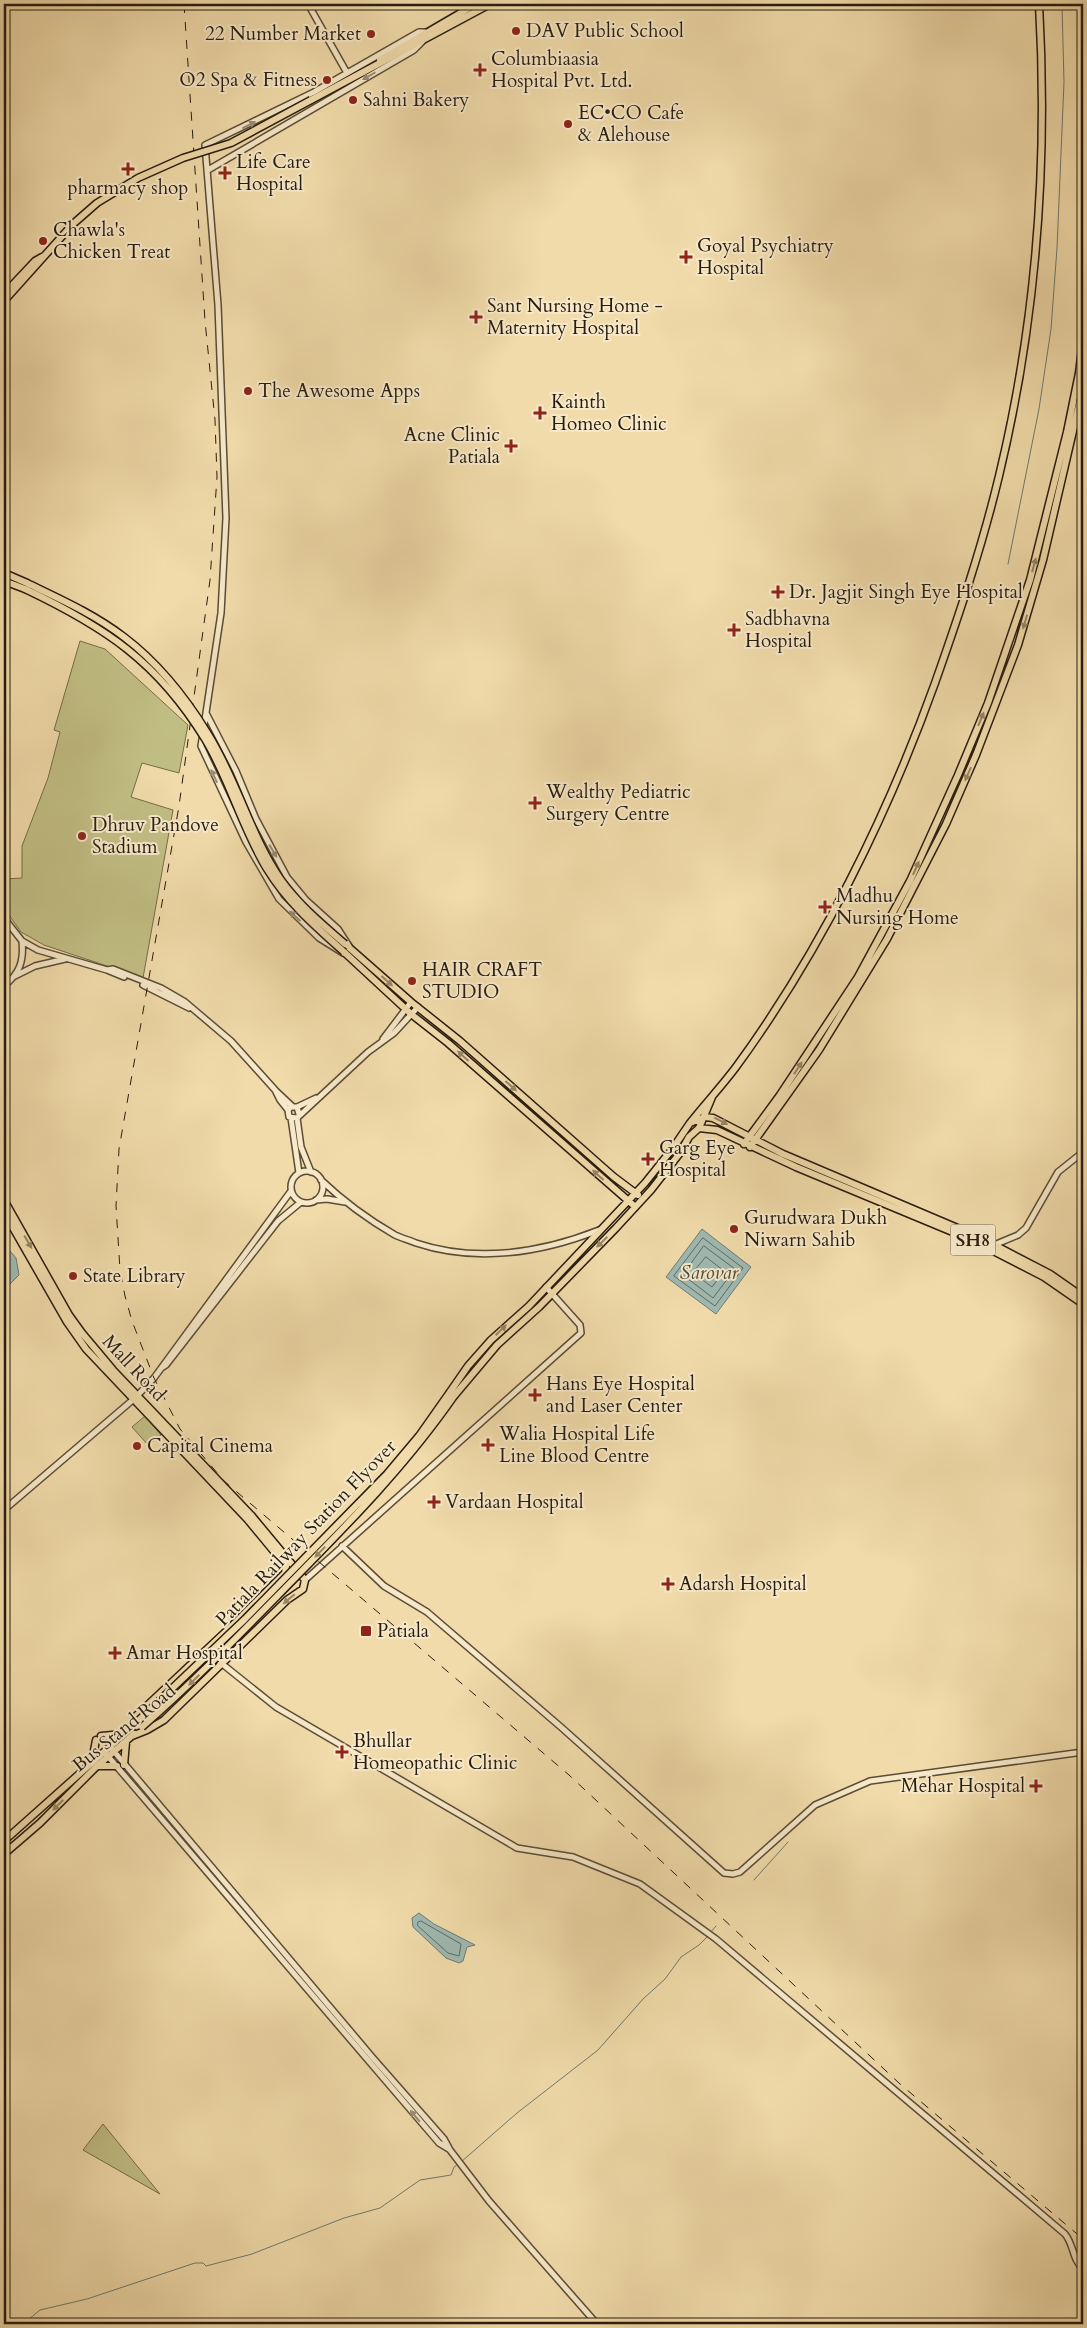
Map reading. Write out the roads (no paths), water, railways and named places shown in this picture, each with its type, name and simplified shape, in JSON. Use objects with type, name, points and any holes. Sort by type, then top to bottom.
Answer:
[{"type":"main road","points":[[4,294],[35,261],[43,256],[74,224],[97,204],[138,178],[183,158],[231,143],[425,36],[476,4]]},
{"type":"main road","points":[[425,36],[490,4]]},
{"type":"main road","name":"Patiala Railway Station Flyover","points":[[129,1733],[234,1641],[396,1473],[424,1439],[468,1366],[491,1340],[528,1306],[629,1202],[650,1178],[674,1148],[690,1123],[736,1067],[778,1004],[820,934],[863,854],[922,720],[964,601],[1003,458],[1014,405],[1029,308],[1039,186],[1040,4]]},
{"type":"main road","points":[[4,302],[38,266],[43,256]]},
{"type":"main road","points":[[747,1146],[749,1136],[780,1096],[858,977],[910,881],[958,775],[988,703],[1030,580],[1067,432],[1079,373],[1083,340]]},
{"type":"main road","points":[[747,1146],[761,1133],[819,1050],[887,939],[937,842],[976,755],[1018,645],[1043,560],[1083,388]]},
{"type":"main road","points":[[4,573],[26,586],[104,623],[124,637],[157,667],[177,691],[211,739],[258,840],[281,880],[304,907],[408,1012],[448,1043],[635,1206]]},
{"type":"main road","points":[[4,581],[26,586]]},
{"type":"main road","points":[[347,950],[451,1033],[614,1177],[642,1199]]},
{"type":"main road","points":[[454,1392],[497,1345],[552,1294],[642,1199],[680,1153],[689,1137],[699,1128],[712,1097]]},
{"type":"main road","points":[[690,1123],[705,1117],[713,1118],[783,1154],[994,1245],[1054,1277],[1083,1296]]},
{"type":"main road","name":"SH8","points":[[699,1128],[710,1128],[747,1146],[993,1250],[1044,1277],[1083,1304]]},
{"type":"main road","name":"Mall Road","points":[[4,1200],[69,1315],[96,1351],[258,1532]]},
{"type":"main road","name":"Mall Road","points":[[4,1212],[67,1322],[86,1350],[137,1396],[269,1536],[305,1580]]},
{"type":"main road","name":"Bus Stand Road","points":[[109,1752],[126,1742],[135,1717],[285,1573],[284,1562],[258,1532]]},
{"type":"main road","name":"Bus Stand Road","points":[[4,1841],[129,1733],[147,1730],[164,1720],[288,1600],[303,1588],[305,1580]]},
{"type":"main road","points":[[126,1742],[121,1766],[95,1764],[98,1738],[129,1733]]},
{"type":"main road","name":"Bus Stand Road","points":[[4,1854],[40,1823],[95,1764]]},
{"type":"street","points":[[308,4],[347,73]]},
{"type":"street","points":[[208,170],[414,50],[425,36],[419,32],[314,92],[205,145],[218,305],[226,518],[221,612],[201,742],[202,750],[267,880],[288,909],[326,943],[347,950]]},
{"type":"street","points":[[206,713],[236,771],[262,835],[296,889],[338,929],[347,950]]},
{"type":"street","points":[[4,918],[22,941],[45,953],[108,970],[114,969],[161,988],[185,1002],[231,1041],[276,1091],[280,1100],[293,1108],[303,1153],[311,1172],[348,1202],[396,1235],[438,1249],[462,1253],[494,1254],[533,1249],[578,1238],[602,1229]]},
{"type":"street","points":[[15,976],[23,960],[22,941]]},
{"type":"street","points":[[4,986],[15,976],[35,966],[68,959]]},
{"type":"street","points":[[296,1117],[382,1040],[394,1033],[408,1012],[411,1002]]},
{"type":"street","points":[[408,1012],[418,1008]]},
{"type":"street","points":[[296,1117],[288,1114],[293,1108],[322,1095]]},
{"type":"street","points":[[296,1117],[299,1173]]},
{"type":"street","points":[[994,1245],[1018,1235],[1026,1228],[1058,1172],[1083,1152]]},
{"type":"street","points":[[163,1366],[163,1363],[291,1191],[292,1181],[299,1173],[311,1172]]},
{"type":"street","points":[[316,1200],[322,1189],[321,1180]]},
{"type":"street","points":[[291,1191],[295,1198],[301,1202]]},
{"type":"street","points":[[4,1510],[137,1396],[163,1366],[166,1365],[278,1221],[301,1202],[327,1199],[348,1202]]},
{"type":"street","points":[[305,1580],[581,1333],[580,1325],[546,1287]]},
{"type":"street","points":[[342,1546],[384,1586],[427,1612],[562,1728],[724,1872],[733,1874],[740,1872],[815,1805],[870,1781],[1083,1752]]},
{"type":"street","points":[[204,1650],[276,1707],[517,1848],[574,1857],[640,1884],[716,1939],[1065,2234],[1069,2239],[1076,2261],[1083,2269]]},
{"type":"street","points":[[109,1752],[444,2139],[450,2150],[489,2201],[597,2324]]},
{"type":"water","name":"Sarovar","points":[[702,1229],[751,1267],[716,1314],[666,1277]]},
{"type":"water","points":[[4,1244],[16,1258],[19,1275],[4,1290]]},
{"type":"water","points":[[419,1913],[434,1924],[475,1945],[467,1947],[463,1961],[459,1963],[446,1958],[413,1927],[412,1918]]},
{"type":"waterway","points":[[1008,564],[1039,409],[1051,329],[1057,248],[1064,82],[1062,4]]},
{"type":"waterway","points":[[754,1880],[788,1842]]},
{"type":"waterway","points":[[710,1933],[716,1926]]},
{"type":"waterway","points":[[461,2162],[517,2113],[598,2050],[643,1999],[665,1979],[681,1957],[699,1945],[708,1936]]},
{"type":"waterway","points":[[23,2324],[40,2310],[87,2299],[195,2263],[203,2263],[206,2266],[252,2254],[344,2218],[380,2208],[420,2180],[451,2175],[454,2167],[458,2164]]},
{"type":"railway","points":[[184,4],[205,321],[215,420],[217,477],[210,580],[179,806],[119,1149],[116,1206],[120,1270],[132,1321],[154,1378],[180,1429],[224,1481],[569,1775],[900,2084],[1083,2239]]},
{"type":"place","name":"DAV Public School","points":[[516,31]]},
{"type":"place","name":"22 Number Market","points":[[371,34]]},
{"type":"place","name":"Columbiaasia Hospital Pvt. Ltd.","points":[[480,70]]},
{"type":"place","name":"O2 Spa & Fitness","points":[[327,80]]},
{"type":"place","name":"Sahni Bakery","points":[[353,100]]},
{"type":"place","name":"EC•CO Cafe & Alehouse","points":[[568,124]]},
{"type":"place","name":"pharmacy shop","points":[[128,169]]},
{"type":"place","name":"Life Care Hospital","points":[[225,173]]},
{"type":"place","name":"Chawla's Chicken Treat","points":[[43,241]]},
{"type":"place","name":"Goyal Psychiatry Hospital","points":[[686,257]]},
{"type":"place","name":"Sant Nursing Home - Maternity Hospital","points":[[476,317]]},
{"type":"place","name":"The Awesome Apps","points":[[248,391]]},
{"type":"place","name":"Kainth Homeo Clinic","points":[[540,413]]},
{"type":"place","name":"Acne Clinic Patiala","points":[[511,446]]},
{"type":"place","name":"Dr. Jagjit Singh Eye Hospital","points":[[778,592]]},
{"type":"place","name":"Sadbhavna Hospital","points":[[734,630]]},
{"type":"place","name":"Wealthy Pediatric Surgery Centre","points":[[535,803]]},
{"type":"place","name":"Dhruv Pandove Stadium","points":[[82,836]]},
{"type":"place","name":"Madhu Nursing Home","points":[[825,907]]},
{"type":"place","name":"HAIR CRAFT STUDIO","points":[[412,981]]},
{"type":"place","name":"Garg Eye Hospital","points":[[648,1159]]},
{"type":"place","name":"Gurudwara Dukh Niwarn Sahib","points":[[734,1229]]},
{"type":"place","name":"State Library","points":[[73,1276]]},
{"type":"place","name":"Hans Eye Hospital and Laser Center","points":[[535,1395]]},
{"type":"place","name":"Walia Hospital Life Line Blood Centre","points":[[488,1445]]},
{"type":"place","name":"Capital Cinema","points":[[137,1446]]},
{"type":"place","name":"Vardaan Hospital","points":[[434,1502]]},
{"type":"place","name":"Adarsh Hospital","points":[[668,1584]]},
{"type":"place","name":"Patiala","points":[[366,1631]]},
{"type":"place","name":"Amar Hospital","points":[[115,1653]]},
{"type":"place","name":"Bhullar Homeopathic Clinic","points":[[342,1752]]},
{"type":"place","name":"Mehar Hospital","points":[[1036,1786]]}]
